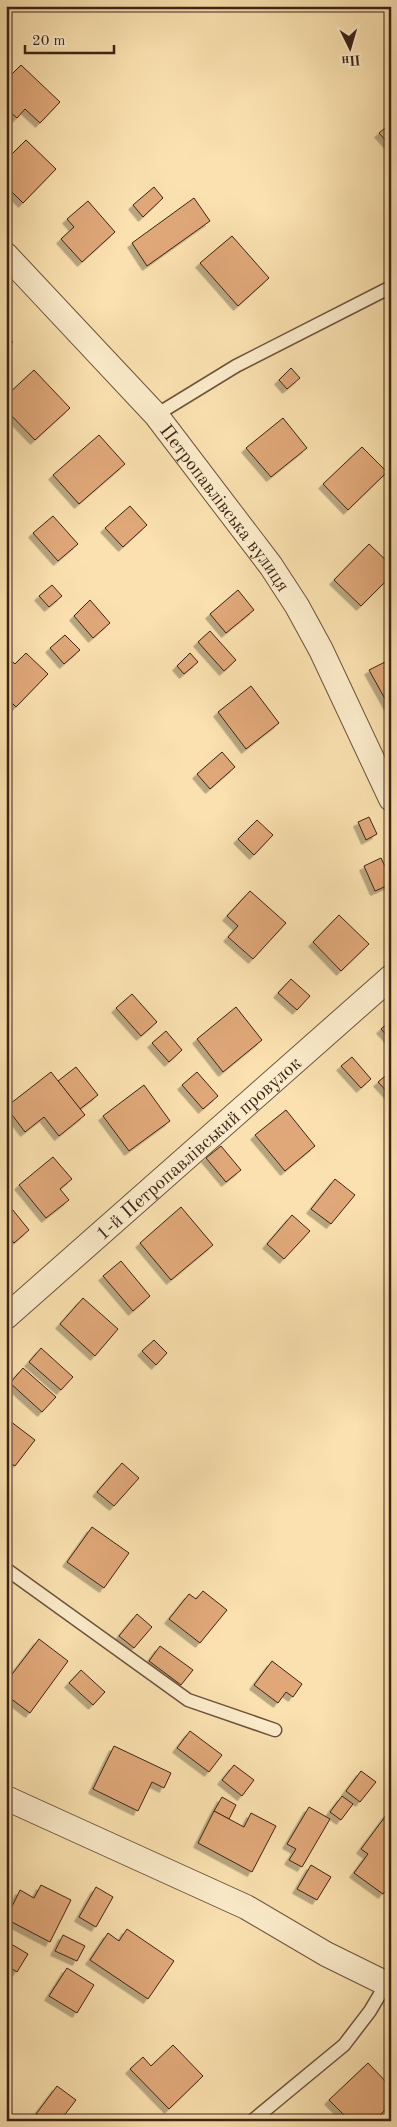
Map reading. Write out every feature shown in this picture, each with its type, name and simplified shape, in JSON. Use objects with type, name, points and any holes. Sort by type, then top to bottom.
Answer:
[{"type":"street","name":"Петропавлівська вулиця","points":[[6,255],[156,415],[271,566],[297,606],[321,650],[391,799]]},
{"type":"street","name":"1-й Петропавлівський провулок","points":[[6,1317],[391,977]]},
{"type":"street","points":[[6,1798],[246,1907],[326,1954],[388,1985]]},
{"type":"lane","points":[[156,415],[236,366],[391,287]]},
{"type":"lane","points":[[6,1569],[188,1700],[275,1730]]},
{"type":"lane","points":[[252,2121],[344,2045],[388,1985]]},
{"type":"building","points":[[21,65],[60,102],[40,123],[25,109],[17,118],[8,110],[6,111],[6,80]]},
{"type":"building","points":[[391,123],[391,143],[389,144],[379,133]]},
{"type":"building","points":[[26,140],[56,169],[23,203],[6,186],[6,160]]},
{"type":"building","points":[[154,187],[163,198],[143,217],[133,205]]},
{"type":"building","points":[[194,198],[210,221],[147,266],[132,243]]},
{"type":"building","points":[[88,201],[115,232],[82,262],[61,239],[74,227],[67,219]]},
{"type":"building","points":[[232,236],[269,278],[238,306],[200,263]]},
{"type":"building","points":[[6,336],[13,342],[6,349]]},
{"type":"building","points":[[291,368],[300,378],[287,389],[279,380]]},
{"type":"building","points":[[34,370],[70,408],[35,440],[6,410],[6,396]]},
{"type":"building","points":[[283,418],[307,448],[271,477],[246,448]]},
{"type":"building","points":[[99,435],[125,464],[79,504],[53,475]]},
{"type":"building","points":[[362,447],[387,472],[348,510],[323,484]]},
{"type":"building","points":[[130,506],[147,525],[123,547],[105,528]]},
{"type":"building","points":[[53,516],[78,544],[58,561],[33,533]]},
{"type":"building","points":[[369,544],[391,565],[391,576],[361,606],[334,580]]},
{"type":"building","points":[[52,585],[62,596],[49,607],[39,596]]},
{"type":"building","points":[[238,590],[254,610],[226,633],[210,614]]},
{"type":"building","points":[[90,600],[110,623],[93,638],[74,616]]},
{"type":"building","points":[[210,631],[236,660],[224,671],[198,642]]},
{"type":"building","points":[[65,635],[80,650],[64,664],[50,648]]},
{"type":"building","points":[[26,653],[48,674],[16,707],[6,697],[6,658],[15,664]]},
{"type":"building","points":[[190,653],[198,662],[184,674],[177,666]]},
{"type":"building","points":[[391,659],[391,705],[389,706],[369,670]]},
{"type":"building","points":[[251,686],[279,723],[246,749],[218,712]]},
{"type":"building","points":[[222,752],[235,767],[210,789],[197,774]]},
{"type":"building","points":[[369,817],[377,834],[366,840],[358,822]]},
{"type":"building","points":[[257,820],[273,835],[254,855],[238,839]]},
{"type":"building","points":[[381,858],[391,879],[391,884],[375,891],[364,866]]},
{"type":"building","points":[[250,891],[286,923],[253,959],[228,937],[238,926],[227,916]]},
{"type":"building","points":[[339,915],[369,944],[341,971],[313,942]]},
{"type":"building","points":[[291,979],[310,996],[297,1010],[278,993]]},
{"type":"building","points":[[132,994],[157,1022],[141,1036],[116,1008]]},
{"type":"building","points":[[236,1007],[262,1040],[223,1072],[197,1039]]},
{"type":"building","points":[[391,1020],[391,1040],[381,1029]]},
{"type":"building","points":[[166,1031],[182,1050],[169,1062],[152,1043]]},
{"type":"building","points":[[352,1057],[371,1079],[361,1088],[341,1066]]},
{"type":"building","points":[[76,1067],[98,1095],[80,1109],[58,1081]]},
{"type":"building","points":[[51,1072],[85,1115],[59,1136],[44,1117],[25,1132],[6,1107]]},
{"type":"building","points":[[197,1072],[218,1096],[203,1109],[182,1085]]},
{"type":"building","points":[[390,1072],[391,1074],[391,1096],[378,1082]]},
{"type":"building","points":[[144,1085],[170,1121],[129,1151],[103,1116]]},
{"type":"building","points":[[286,1110],[315,1146],[285,1171],[255,1135]]},
{"type":"building","points":[[221,1146],[241,1170],[226,1182],[206,1158]]},
{"type":"building","points":[[53,1157],[72,1179],[60,1189],[69,1200],[46,1218],[19,1185]]},
{"type":"building","points":[[335,1179],[355,1195],[331,1224],[311,1209]]},
{"type":"building","points":[[181,1207],[213,1245],[171,1280],[140,1243]]},
{"type":"building","points":[[12,1209],[29,1230],[14,1243],[6,1233],[6,1214]]},
{"type":"building","points":[[292,1215],[310,1231],[284,1259],[267,1244]]},
{"type":"building","points":[[121,1261],[150,1296],[133,1311],[103,1276]]},
{"type":"building","points":[[83,1298],[118,1329],[95,1356],[60,1324]]},
{"type":"building","points":[[154,1340],[167,1353],[156,1365],[142,1351]]},
{"type":"building","points":[[41,1348],[73,1377],[61,1390],[29,1362]]},
{"type":"building","points":[[23,1368],[56,1397],[42,1412],[10,1383]]},
{"type":"building","points":[[6,1418],[35,1440],[15,1466],[6,1460]]},
{"type":"building","points":[[122,1463],[139,1478],[114,1506],[97,1492]]},
{"type":"building","points":[[92,1527],[129,1553],[104,1588],[67,1562]]},
{"type":"building","points":[[203,1591],[227,1610],[200,1643],[169,1619],[189,1594],[196,1599]]},
{"type":"building","points":[[137,1614],[152,1627],[134,1648],[119,1636]]},
{"type":"building","points":[[39,1639],[68,1661],[30,1713],[6,1695],[6,1682]]},
{"type":"building","points":[[160,1646],[193,1670],[181,1685],[149,1661]]},
{"type":"building","points":[[272,1661],[302,1684],[293,1697],[286,1692],[278,1703],[254,1685]]},
{"type":"building","points":[[81,1670],[105,1692],[93,1705],[69,1683]]},
{"type":"building","points":[[190,1731],[222,1755],[209,1772],[177,1748]]},
{"type":"building","points":[[114,1746],[171,1773],[164,1788],[152,1782],[138,1811],[93,1789]]},
{"type":"building","points":[[234,1765],[254,1780],[242,1796],[222,1780]]},
{"type":"building","points":[[361,1771],[376,1782],[360,1802],[346,1791]]},
{"type":"building","points":[[342,1796],[353,1804],[341,1820],[330,1812]]},
{"type":"building","points":[[222,1797],[236,1805],[229,1819],[214,1811]]},
{"type":"building","points":[[309,1807],[330,1819],[302,1867],[289,1860],[296,1849],[287,1844]]},
{"type":"building","points":[[390,1810],[391,1883],[383,1894],[354,1873],[368,1854],[361,1849]]},
{"type":"building","points":[[214,1811],[244,1827],[251,1813],[276,1826],[252,1872],[198,1843]]},
{"type":"building","points":[[311,1865],[331,1877],[317,1900],[297,1889]]},
{"type":"building","points":[[41,1885],[71,1900],[50,1942],[6,1919],[20,1890],[34,1898]]},
{"type":"building","points":[[96,1887],[113,1897],[96,1927],[79,1917]]},
{"type":"building","points":[[127,1929],[174,1961],[148,1999],[90,1960],[108,1933],[119,1941]]},
{"type":"building","points":[[63,1935],[85,1946],[77,1961],[55,1951]]},
{"type":"building","points":[[6,1941],[28,1954],[17,1972],[6,1965]]},
{"type":"building","points":[[67,1968],[94,1985],[77,2013],[49,1996]]},
{"type":"building","points":[[173,2045],[203,2076],[169,2109],[130,2069],[143,2057],[151,2066]]},
{"type":"building","points":[[368,2063],[391,2087],[391,2104],[374,2121],[350,2121],[329,2100]]},
{"type":"building","points":[[57,2086],[76,2100],[60,2121],[45,2121],[36,2114]]}]
